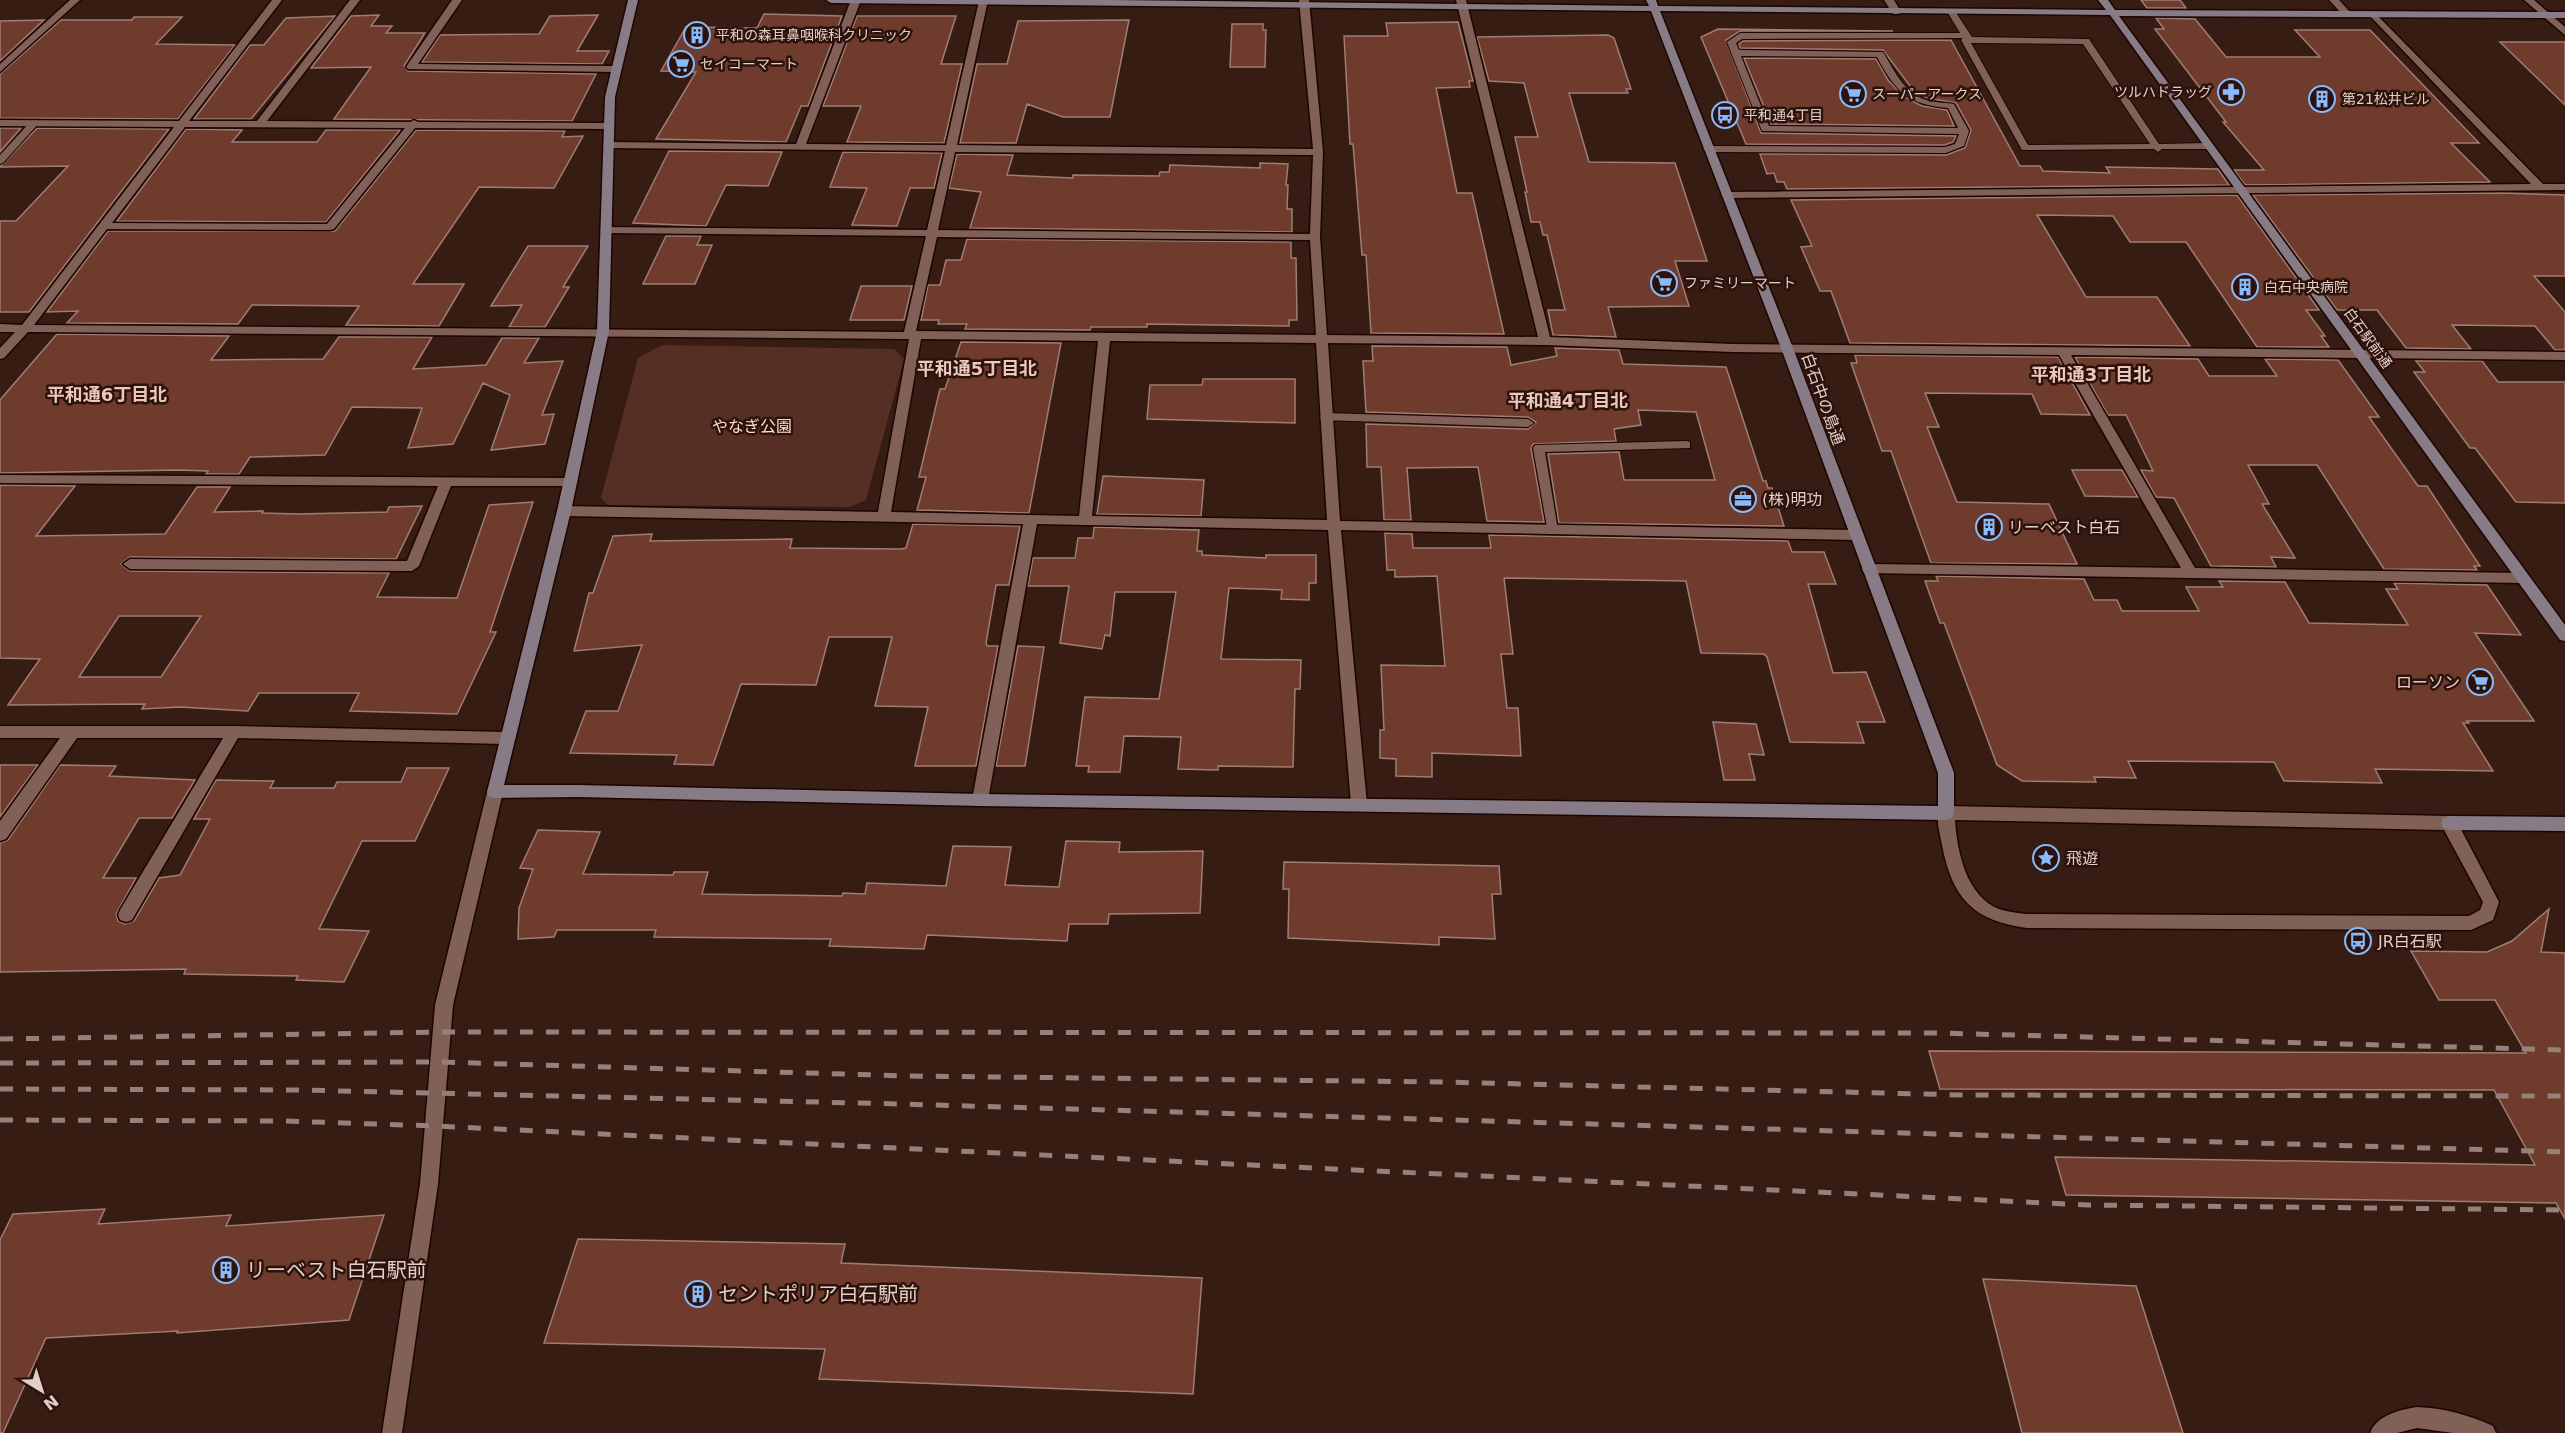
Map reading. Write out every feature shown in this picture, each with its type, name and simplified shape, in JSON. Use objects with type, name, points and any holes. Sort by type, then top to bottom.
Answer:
[{"type":"street","points":[[0,69],[75,0]]},
{"type":"street","points":[[0,355],[25,328],[278,0]]},
{"type":"street","points":[[261,123],[355,0]]},
{"type":"street","points":[[458,0],[411,67],[615,69]]},
{"type":"street","points":[[392,1433],[429,1184],[444,1005],[506,738],[571,482],[603,331],[609,126],[615,69],[633,0]]},
{"type":"street","points":[[831,0],[1652,4],[1952,13],[2565,15]]},
{"type":"street","points":[[800,147],[856,0]]},
{"type":"street","points":[[1888,0],[1896,12]]},
{"type":"street","name":"白石駅前通","points":[[2103,0],[2565,636]]},
{"type":"street","points":[[2334,0],[2346,13]]},
{"type":"street","points":[[2529,0],[2565,32]]},
{"type":"street","points":[[884,516],[931,234],[984,1]]},
{"type":"street","points":[[1304,2],[1318,152],[1315,237],[1326,417],[1359,804]]},
{"type":"street","points":[[1462,3],[1545,341]]},
{"type":"street","name":"白石中の島通","points":[[1652,4],[1787,348],[1946,773],[1946,813]]},
{"type":"street","points":[[2373,14],[2541,188]]},
{"type":"street","points":[[0,123],[414,123],[609,126]]},
{"type":"street","points":[[104,226],[330,227],[414,123]]},
{"type":"street","points":[[608,145],[1318,152]]},
{"type":"street","points":[[1726,195],[2565,187]]},
{"type":"street","points":[[605,230],[1315,237]]},
{"type":"street","points":[[0,328],[603,331],[1545,341],[1787,348],[2565,356]]},
{"type":"street","points":[[1085,520],[1104,338]]},
{"type":"street","points":[[2063,351],[2191,573]]},
{"type":"street","points":[[0,479],[571,482]]},
{"type":"street","points":[[130,564],[412,566],[446,481]]},
{"type":"street","points":[[564,511],[1856,535]]},
{"type":"street","points":[[980,800],[1032,519]]},
{"type":"street","points":[[1869,569],[2523,578]]},
{"type":"street","points":[[0,732],[234,732],[506,738]]},
{"type":"street","points":[[0,834],[73,732]]},
{"type":"street","points":[[126,915],[234,732]]},
{"type":"street","points":[[495,792],[578,791],[980,800],[2565,824]]},
{"type":"street","points":[[1946,813],[1948,842],[1971,895],[1983,908],[2001,917],[2027,921],[2471,923],[2487,915],[2491,902],[2449,823]]},
{"type":"street","points":[[2380,1433],[2409,1417],[2457,1423],[2486,1433]]},
{"type":"lane","points":[[1952,13],[1968,38]]},
{"type":"lane","points":[[1964,131],[1765,129],[1731,42],[1740,36],[1941,35],[1968,38],[2085,41],[2158,149]]},
{"type":"lane","points":[[1968,38],[1965,40],[2025,148],[2158,149],[2209,146]]},
{"type":"lane","points":[[1708,148],[1946,150],[1959,146],[1964,131],[1951,106],[1919,101],[1898,87],[1880,54],[1736,53]]},
{"type":"lane","points":[[0,161],[34,123]]},
{"type":"lane","points":[[1326,417],[1528,423]]},
{"type":"lane","points":[[1552,530],[1539,448],[1686,445]]},
{"type":"green space","name":"やなぎ公園","points":[[662,345],[894,349],[904,359],[866,500],[849,507],[608,505],[601,498],[638,358]]},
{"type":"building","points":[[2141,0],[2180,0],[2186,8],[2147,8]]},
{"type":"building","points":[[764,14],[842,16],[808,106],[801,106],[786,142],[656,139],[696,72],[661,71],[686,27],[757,28]]},
{"type":"building","points":[[379,15],[371,26],[392,26],[386,33],[425,33],[404,66],[408,71],[596,74],[572,121],[334,119],[371,67],[311,68],[351,16]]},
{"type":"building","points":[[598,15],[577,51],[609,51],[602,64],[422,62],[440,35],[539,34],[550,16]]},
{"type":"building","points":[[335,16],[251,119],[194,119],[250,45],[264,45],[286,18]]},
{"type":"building","points":[[857,16],[956,16],[941,64],[962,64],[944,143],[847,142],[861,106],[823,106]]},
{"type":"building","points":[[134,17],[182,17],[156,44],[235,45],[178,119],[0,118],[0,74],[61,20],[132,20]]},
{"type":"building","points":[[2156,18],[2195,19],[2226,57],[2320,57],[2295,30],[2370,30],[2479,143],[2451,143],[2490,182],[2245,185],[2234,170],[2264,170],[2223,122],[2226,122],[2155,29],[2164,29]]},
{"type":"building","points":[[44,20],[0,61],[0,21]]},
{"type":"building","points":[[1129,20],[1110,117],[1063,117],[1027,104],[1016,143],[960,143],[977,64],[1007,64],[1018,21]]},
{"type":"building","points":[[1458,22],[1473,81],[1469,81],[1470,87],[1436,88],[1457,193],[1472,193],[1504,334],[1371,333],[1366,255],[1362,255],[1353,144],[1350,144],[1344,36],[1388,36],[1386,23]]},
{"type":"building","points":[[1232,24],[1263,24],[1263,30],[1266,30],[1265,67],[1230,67]]},
{"type":"building","points":[[1718,29],[1893,31],[1740,31],[1726,40],[1761,133],[1956,136],[1953,142],[1945,145],[1746,144],[1701,37]]},
{"type":"building","points":[[1608,35],[1614,38],[1631,89],[1626,89],[1628,93],[1569,93],[1589,162],[1675,163],[1707,261],[1675,261],[1689,306],[1608,307],[1616,337],[1553,335],[1548,310],[1565,310],[1547,235],[1543,235],[1540,222],[1531,222],[1515,137],[1538,137],[1524,83],[1489,81],[1477,37]]},
{"type":"building","points":[[1951,40],[2020,166],[2040,166],[2043,171],[2110,173],[2106,167],[2218,169],[2229,185],[1787,189],[1784,182],[1777,182],[1774,173],[1767,174],[1760,154],[1946,155],[1965,148],[1971,130],[1956,103],[1927,98],[1913,90],[1883,50],[1740,48],[1739,44],[1743,41]]},
{"type":"building","points":[[2500,42],[2565,42],[2565,105]]},
{"type":"building","points":[[1744,58],[1876,59],[1888,80],[1903,96],[1922,106],[1947,110],[1954,126],[1771,124]]},
{"type":"building","points":[[0,128],[21,128],[0,152]]},
{"type":"building","points":[[37,128],[169,129],[29,312],[0,312],[0,221],[16,221],[68,166],[0,167]]},
{"type":"building","points":[[186,129],[242,130],[232,142],[317,142],[326,130],[400,130],[326,222],[117,221]]},
{"type":"building","points":[[416,130],[565,131],[562,137],[583,136],[554,188],[479,187],[413,284],[464,284],[439,326],[346,325],[359,306],[252,305],[238,324],[67,323],[78,311],[47,312],[108,231],[335,231]]},
{"type":"building","points":[[669,151],[782,152],[768,186],[726,185],[706,226],[633,223]]},
{"type":"building","points":[[843,152],[942,153],[934,188],[910,188],[897,226],[852,225],[867,188],[830,187]]},
{"type":"building","points":[[957,154],[1013,155],[1007,175],[1073,178],[1073,175],[1159,176],[1160,172],[1169,172],[1170,165],[1260,168],[1260,163],[1288,164],[1287,209],[1292,209],[1292,232],[970,228],[981,192],[949,188]]},
{"type":"building","points":[[2501,193],[2565,195],[2565,276],[2534,276],[2565,312],[2565,350],[2555,350],[2535,326],[2452,325],[2471,349],[2406,348],[2377,310],[2337,310],[2253,195]]},
{"type":"building","points":[[2237,195],[2319,310],[2306,310],[2325,336],[2321,336],[2329,347],[2257,347],[2186,242],[2130,242],[2113,216],[2037,215],[2086,297],[2157,297],[2190,346],[1850,343],[1831,291],[1820,291],[1801,247],[1812,246],[1791,200]]},
{"type":"building","points":[[666,236],[701,236],[697,245],[712,245],[695,284],[643,284]]},
{"type":"building","points":[[967,239],[1291,242],[1291,258],[1296,258],[1297,320],[1289,320],[1289,326],[1147,324],[1147,327],[1091,327],[1090,330],[965,329],[967,324],[938,324],[939,320],[921,320],[928,285],[940,285],[946,260],[961,260]]},
{"type":"building","points":[[528,246],[588,246],[563,287],[569,287],[545,327],[509,327],[522,305],[491,306]]},
{"type":"building","points":[[861,286],[912,286],[904,320],[850,320]]},
{"type":"building","points":[[57,334],[229,336],[211,360],[323,359],[339,337],[432,337],[413,369],[486,365],[502,338],[539,338],[524,363],[563,361],[542,415],[554,414],[545,444],[491,450],[510,395],[483,383],[453,444],[408,448],[422,408],[352,407],[325,455],[250,457],[239,474],[206,474],[208,471],[179,470],[0,473],[0,400]]},
{"type":"building","points":[[961,342],[1061,343],[1029,513],[917,510],[926,477],[919,477],[940,389],[945,389]]},
{"type":"building","points":[[1372,346],[1507,347],[1511,365],[1557,356],[1555,348],[1619,350],[1623,364],[1726,367],[1763,481],[1766,481],[1768,488],[1772,488],[1784,526],[1559,523],[1548,454],[1619,452],[1624,480],[1715,480],[1696,412],[1638,410],[1641,425],[1614,429],[1616,441],[1533,444],[1531,448],[1544,522],[1487,521],[1478,467],[1407,468],[1411,520],[1384,520],[1381,467],[1367,467],[1366,424],[1528,429],[1536,422],[1528,417],[1366,412],[1363,361],[1373,361]]},
{"type":"building","points":[[1855,355],[2058,357],[2090,415],[2041,414],[2032,394],[1925,393],[1939,427],[1927,427],[1957,502],[2049,504],[2077,564],[1931,563],[1891,451],[1882,451],[1851,363],[1857,363]]},
{"type":"building","points":[[2075,357],[2198,359],[2209,376],[2277,376],[2265,359],[2338,360],[2379,417],[2369,417],[2418,486],[2427,486],[2480,566],[2474,566],[2477,570],[2384,569],[2317,465],[2248,465],[2269,504],[2262,504],[2295,558],[2271,557],[2276,567],[2211,566],[2174,498],[2156,497],[2141,470],[2153,471],[2126,415],[2108,415]]},
{"type":"building","points":[[2416,361],[2482,361],[2498,382],[2565,382],[2565,503],[2516,502],[2475,448],[2470,448],[2414,372],[2425,372]]},
{"type":"building","points":[[1203,379],[1295,379],[1295,423],[1147,419],[1150,385],[1202,385]]},
{"type":"building","points":[[2072,470],[2122,470],[2138,497],[2085,496]]},
{"type":"building","points":[[1103,476],[1204,480],[1201,516],[1097,514]]},
{"type":"building","points":[[0,485],[75,486],[36,536],[165,534],[197,487],[230,487],[214,512],[263,511],[262,513],[298,514],[387,512],[389,507],[422,506],[396,559],[130,557],[121,564],[130,571],[389,573],[377,597],[457,598],[489,505],[533,502],[490,632],[496,632],[457,714],[350,711],[359,693],[259,693],[248,711],[180,707],[142,709],[145,704],[8,705],[40,659],[0,658]],"holes":[[[119,616],[201,616],[161,677],[79,677]]]},
{"type":"building","points":[[913,524],[1020,526],[1009,585],[996,585],[986,643],[987,646],[998,646],[976,766],[915,766],[928,707],[875,706],[892,637],[829,637],[816,685],[741,684],[713,765],[674,764],[677,755],[570,753],[586,711],[618,711],[642,645],[574,651],[589,593],[593,593],[613,536],[652,534],[650,541],[792,539],[790,548],[901,549],[906,548]]},
{"type":"building","points":[[1094,527],[1199,530],[1197,551],[1202,551],[1202,555],[1266,558],[1266,555],[1316,555],[1316,583],[1309,583],[1309,600],[1281,599],[1282,590],[1229,588],[1221,659],[1301,660],[1300,689],[1295,689],[1293,767],[1218,766],[1218,770],[1178,769],[1181,737],[1124,736],[1120,772],[1088,772],[1089,766],[1076,766],[1085,697],[1159,699],[1176,592],[1115,592],[1110,636],[1105,635],[1102,649],[1060,643],[1069,586],[1028,586],[1033,558],[1075,558],[1078,538],[1093,538]]},
{"type":"building","points":[[1385,533],[1412,534],[1413,548],[1491,548],[1489,535],[1788,541],[1792,552],[1824,552],[1836,584],[1808,584],[1833,673],[1866,672],[1885,722],[1857,722],[1864,743],[1790,742],[1767,657],[1764,654],[1701,653],[1686,581],[1504,578],[1513,654],[1501,654],[1507,708],[1518,708],[1521,756],[1432,753],[1432,777],[1396,776],[1396,759],[1380,758],[1380,730],[1384,730],[1381,665],[1445,666],[1437,576],[1395,577],[1395,570],[1387,570]]},
{"type":"building","points":[[1936,576],[2084,579],[2094,600],[2117,600],[2122,611],[2199,611],[2186,587],[2223,587],[2219,581],[2285,582],[2309,623],[2408,625],[2386,589],[2398,589],[2394,583],[2487,585],[2521,635],[2475,633],[2534,721],[2467,721],[2469,723],[2463,723],[2493,771],[2375,769],[2382,783],[2284,781],[2274,762],[2128,761],[2136,778],[2094,777],[2096,782],[2022,781],[1997,765],[1944,623],[1940,623],[1925,581],[1938,581]]},
{"type":"building","points":[[1018,646],[1044,647],[1025,766],[996,766]]},
{"type":"building","points":[[1713,722],[1756,724],[1764,755],[1749,754],[1755,780],[1724,780]]},
{"type":"building","points":[[0,765],[38,765],[0,817]]},
{"type":"building","points":[[60,765],[116,766],[109,776],[195,780],[172,818],[139,818],[103,878],[136,878],[116,914],[118,921],[125,924],[134,921],[159,878],[180,875],[210,819],[194,819],[216,780],[274,781],[270,788],[334,788],[337,782],[401,782],[407,768],[449,768],[415,841],[362,841],[319,929],[369,931],[344,982],[296,980],[298,976],[184,974],[186,969],[0,972],[0,843],[8,840]]},
{"type":"building","points":[[538,830],[600,832],[583,874],[673,875],[674,872],[708,872],[702,894],[842,896],[843,893],[865,894],[867,883],[946,886],[953,846],[1011,847],[1005,885],[1059,887],[1066,841],[1120,842],[1119,852],[1203,851],[1200,913],[1109,914],[1108,924],[1069,924],[1067,941],[927,935],[924,949],[829,946],[831,939],[654,937],[656,930],[557,930],[554,937],[518,939],[519,908],[533,869],[520,868]]},
{"type":"building","points":[[1284,862],[1499,866],[1501,894],[1492,894],[1495,939],[1439,937],[1439,945],[1288,938],[1289,889],[1283,889]]},
{"type":"building","points":[[2549,909],[2541,952],[2565,953],[2565,1219],[2556,1203],[2066,1195],[2055,1157],[2535,1165],[2494,1090],[1940,1089],[1929,1051],[2526,1053],[2495,1000],[2439,1000],[2411,951],[2487,952],[2512,941]]},
{"type":"building","name":"リーベスト白石駅前","points":[[105,1209],[98,1224],[231,1215],[226,1226],[384,1215],[349,1320],[177,1333],[178,1331],[46,1338],[3,1433],[0,1433],[0,1240],[13,1214]]},
{"type":"building","points":[[578,1239],[845,1244],[841,1263],[1202,1278],[1193,1394],[819,1379],[825,1349],[544,1343]]},
{"type":"building","points":[[1983,1279],[2136,1286],[2183,1433],[2022,1433]]},
{"type":"railway","points":[[0,1039],[441,1032],[1938,1033],[2565,1050]]},
{"type":"railway","points":[[0,1063],[439,1062],[909,1076],[1443,1082],[1962,1095],[2565,1096]]},
{"type":"railway","points":[[0,1089],[300,1090],[900,1104],[2565,1152]]},
{"type":"railway","points":[[0,1120],[284,1121],[435,1126],[2088,1205],[2565,1210]]},
{"type":"place","name":"平和の森耳鼻咽喉科クリニック","points":[[697,35]]},
{"type":"place","name":"セイコーマート","points":[[681,64]]},
{"type":"place","name":"ツルハドラッグ","points":[[2231,92]]},
{"type":"place","name":"スーパーアークス","points":[[1853,94]]},
{"type":"place","name":"第21松井ビル","points":[[2322,99]]},
{"type":"place","name":"平和通4丁目","points":[[1725,115]]},
{"type":"place","name":"ファミリーマート","points":[[1664,283]]},
{"type":"place","name":"白石中央病院","points":[[2245,287]]},
{"type":"place","name":"(株)明功","points":[[1743,499]]},
{"type":"place","name":"リーベスト白石","points":[[1989,527]]},
{"type":"place","name":"ローソン","points":[[2480,682]]},
{"type":"place","name":"飛遊","points":[[2046,858]]},
{"type":"place","name":"JR白石駅","points":[[2358,941]]},
{"type":"place","name":"リーベスト白石駅前","points":[[226,1270]]},
{"type":"place","name":"セントポリア白石駅前","points":[[698,1294]]},
{"type":"district","name":"平和通5丁目北","points":[[977,368]]},
{"type":"district","name":"平和通3丁目北","points":[[2091,374]]},
{"type":"district","name":"平和通6丁目北","points":[[107,394]]},
{"type":"district","name":"平和通4丁目北","points":[[1568,400]]}]
